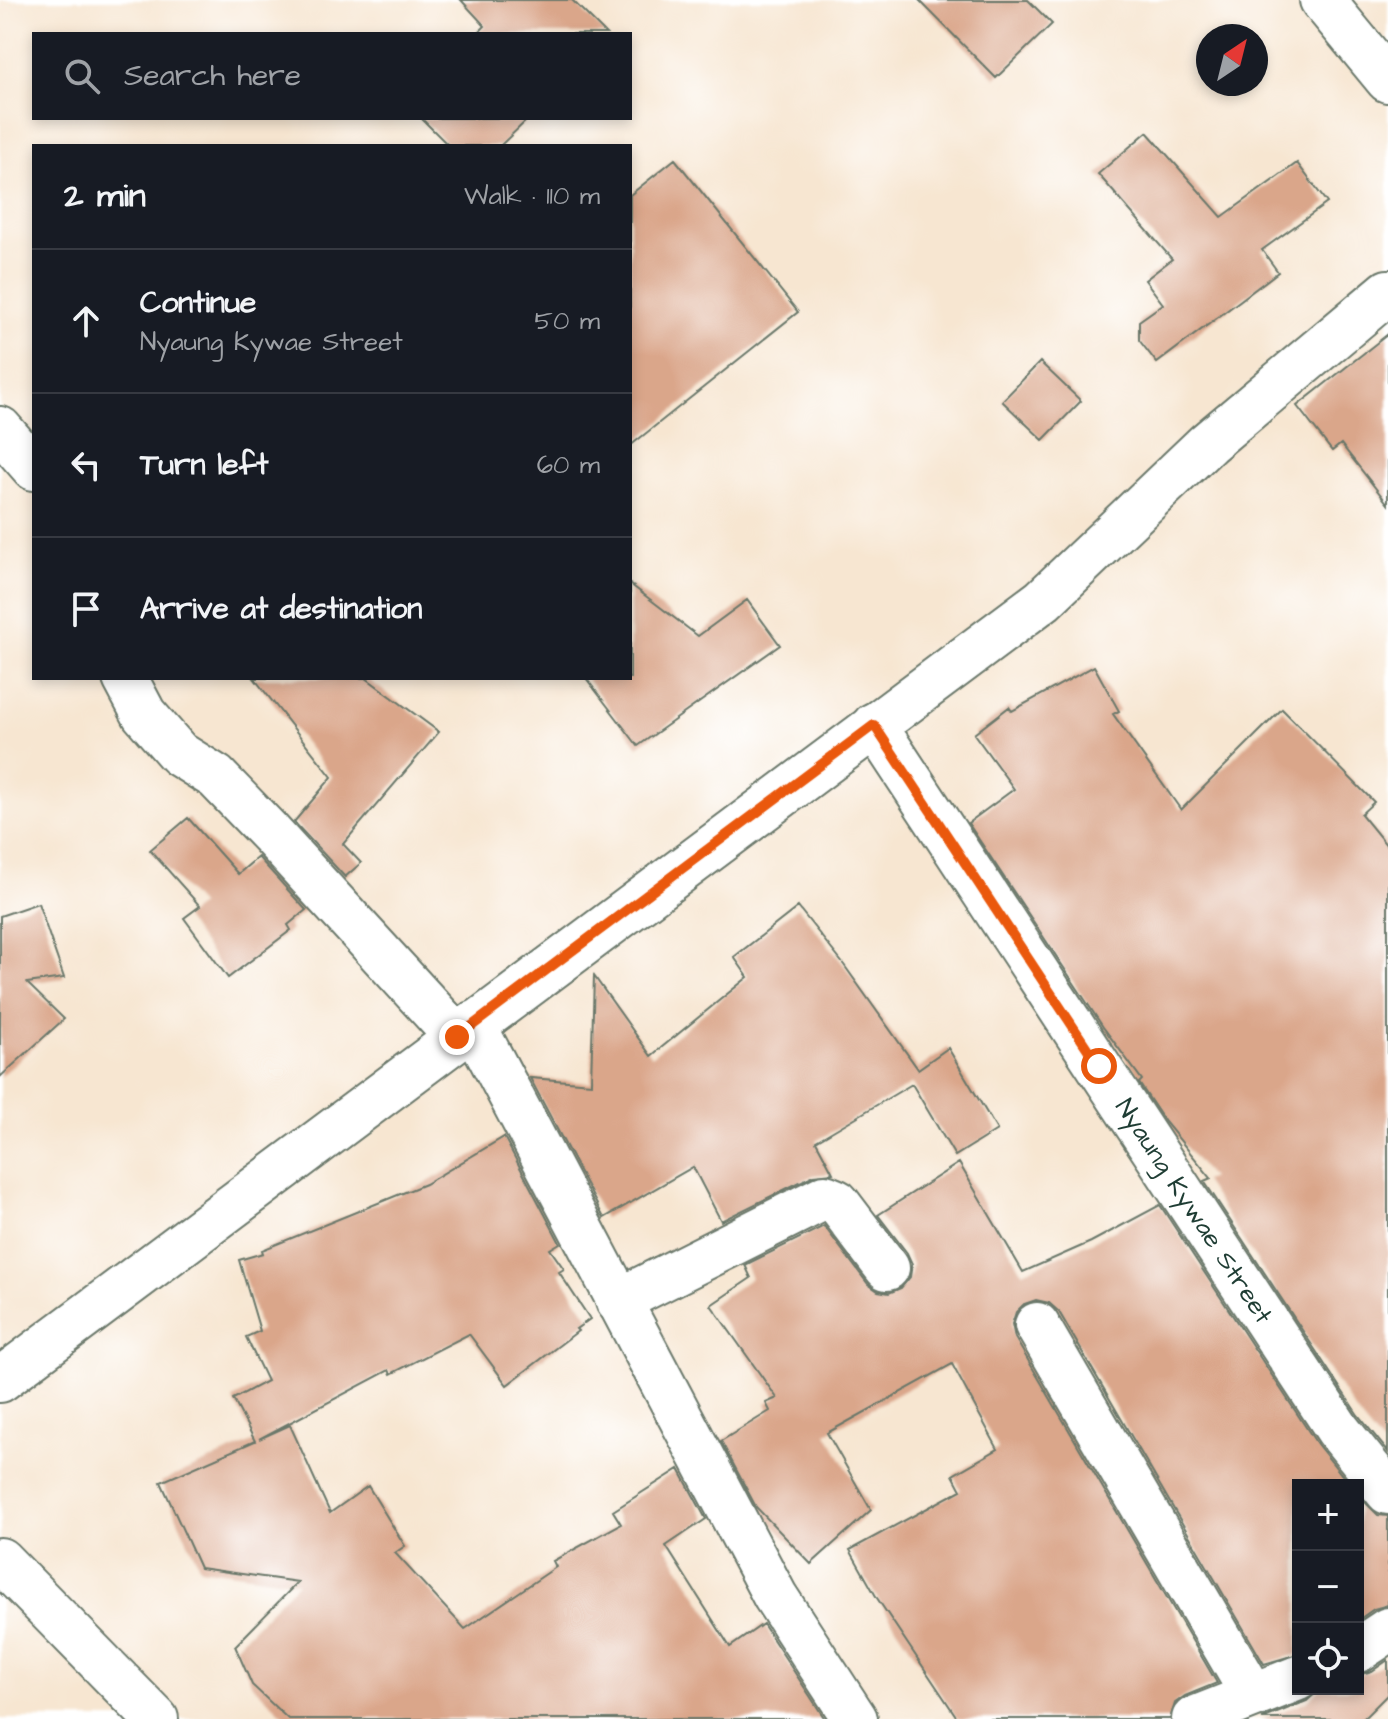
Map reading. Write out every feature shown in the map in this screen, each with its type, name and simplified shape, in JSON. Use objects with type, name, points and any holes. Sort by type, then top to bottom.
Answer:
[{"type":"street","points":[[1322,0],[1388,80]]},
{"type":"street","points":[[0,1380],[1043,600],[1208,443],[1388,292]]},
{"type":"street","points":[[0,429],[32,466]]},
{"type":"street","points":[[126,680],[144,714],[179,754],[216,777],[465,1030],[618,1301],[775,1596],[855,1719]]},
{"type":"street","name":"Nyaung Kywae Street","points":[[874,725],[1338,1430],[1388,1492]]},
{"type":"street","points":[[618,1301],[825,1197],[837,1202],[887,1268]]},
{"type":"street","points":[[1037,1325],[1253,1695]]},
{"type":"street","points":[[0,1560],[156,1719]]},
{"type":"street","points":[[1364,1646],[1388,1630]]},
{"type":"street","points":[[1194,1719],[1292,1680]]},
{"type":"building","points":[[461,0],[572,0],[604,32],[479,32],[485,26]]},
{"type":"building","points":[[919,0],[1028,0],[1052,24],[996,78]]},
{"type":"building","points":[[423,120],[527,120],[502,144],[447,144]]},
{"type":"building","points":[[1147,132],[1222,217],[1297,163],[1327,203],[1262,250],[1278,272],[1157,363],[1139,340],[1139,321],[1163,304],[1145,280],[1172,259],[1098,174]]},
{"type":"building","points":[[675,159],[798,312],[632,444],[632,193]]},
{"type":"building","points":[[1388,334],[1388,504],[1341,444],[1332,451],[1297,406]]},
{"type":"building","points":[[1040,362],[1081,401],[1043,440],[1002,401]]},
{"type":"building","points":[[632,586],[698,636],[747,600],[780,645],[638,746],[588,680],[632,680]]},
{"type":"building","points":[[1094,666],[1119,711],[1113,714],[1181,810],[1282,709],[1374,802],[1361,814],[1388,847],[1388,1452],[1358,1415],[1204,1181],[1211,1178],[1165,1122],[1139,1083],[1142,1080],[1103,1027],[968,823],[1014,789],[974,734],[1009,707],[1012,711]]},
{"type":"building","points":[[256,680],[369,680],[439,732],[343,844],[361,863],[345,877],[294,822],[332,777]]},
{"type":"building","points":[[188,818],[238,874],[258,857],[306,910],[288,925],[291,930],[228,978],[184,918],[200,906],[150,850]]},
{"type":"building","points":[[38,903],[64,978],[27,983],[64,1019],[0,1077],[0,916]]},
{"type":"building","points":[[798,907],[844,965],[918,1069],[948,1048],[997,1130],[955,1156],[912,1084],[816,1141],[833,1173],[814,1175],[721,1221],[693,1167],[604,1218],[530,1078],[591,1083],[594,976],[651,1056],[748,977],[734,957]]},
{"type":"building","points":[[504,1137],[560,1243],[550,1249],[564,1269],[559,1272],[590,1319],[507,1385],[469,1334],[391,1374],[389,1370],[259,1439],[290,1425],[330,1513],[368,1486],[405,1546],[395,1553],[465,1629],[556,1567],[553,1561],[621,1524],[613,1511],[679,1469],[706,1519],[666,1546],[730,1647],[763,1624],[825,1719],[288,1719],[252,1685],[235,1646],[298,1582],[200,1568],[161,1482],[255,1441],[233,1399],[267,1381],[246,1337],[260,1331],[239,1260],[263,1253],[262,1250],[425,1184]]},
{"type":"building","points":[[959,1163],[1023,1272],[1091,1242],[1160,1205],[1317,1444],[1345,1479],[1292,1479],[1292,1656],[1264,1664],[1059,1312],[1049,1303],[1036,1300],[1024,1304],[1016,1312],[1012,1324],[1015,1338],[1217,1683],[1175,1703],[1170,1719],[958,1719],[877,1598],[850,1550],[961,1490],[953,1475],[998,1449],[952,1364],[827,1433],[871,1510],[811,1564],[756,1507],[721,1441],[770,1411],[766,1403],[777,1398],[711,1305],[751,1278],[745,1265],[824,1226],[868,1284],[878,1291],[889,1293],[901,1288],[910,1277],[912,1264],[878,1215]]},
{"type":"building","points":[[1364,1501],[1378,1515],[1388,1516],[1388,1605],[1364,1616]]},
{"type":"building","points":[[1388,1660],[1388,1694],[1363,1719],[1262,1719],[1307,1701],[1314,1695],[1364,1695],[1364,1673]]},
{"type":"route","points":[[457,1037],[874,725],[1099,1066]]}]
